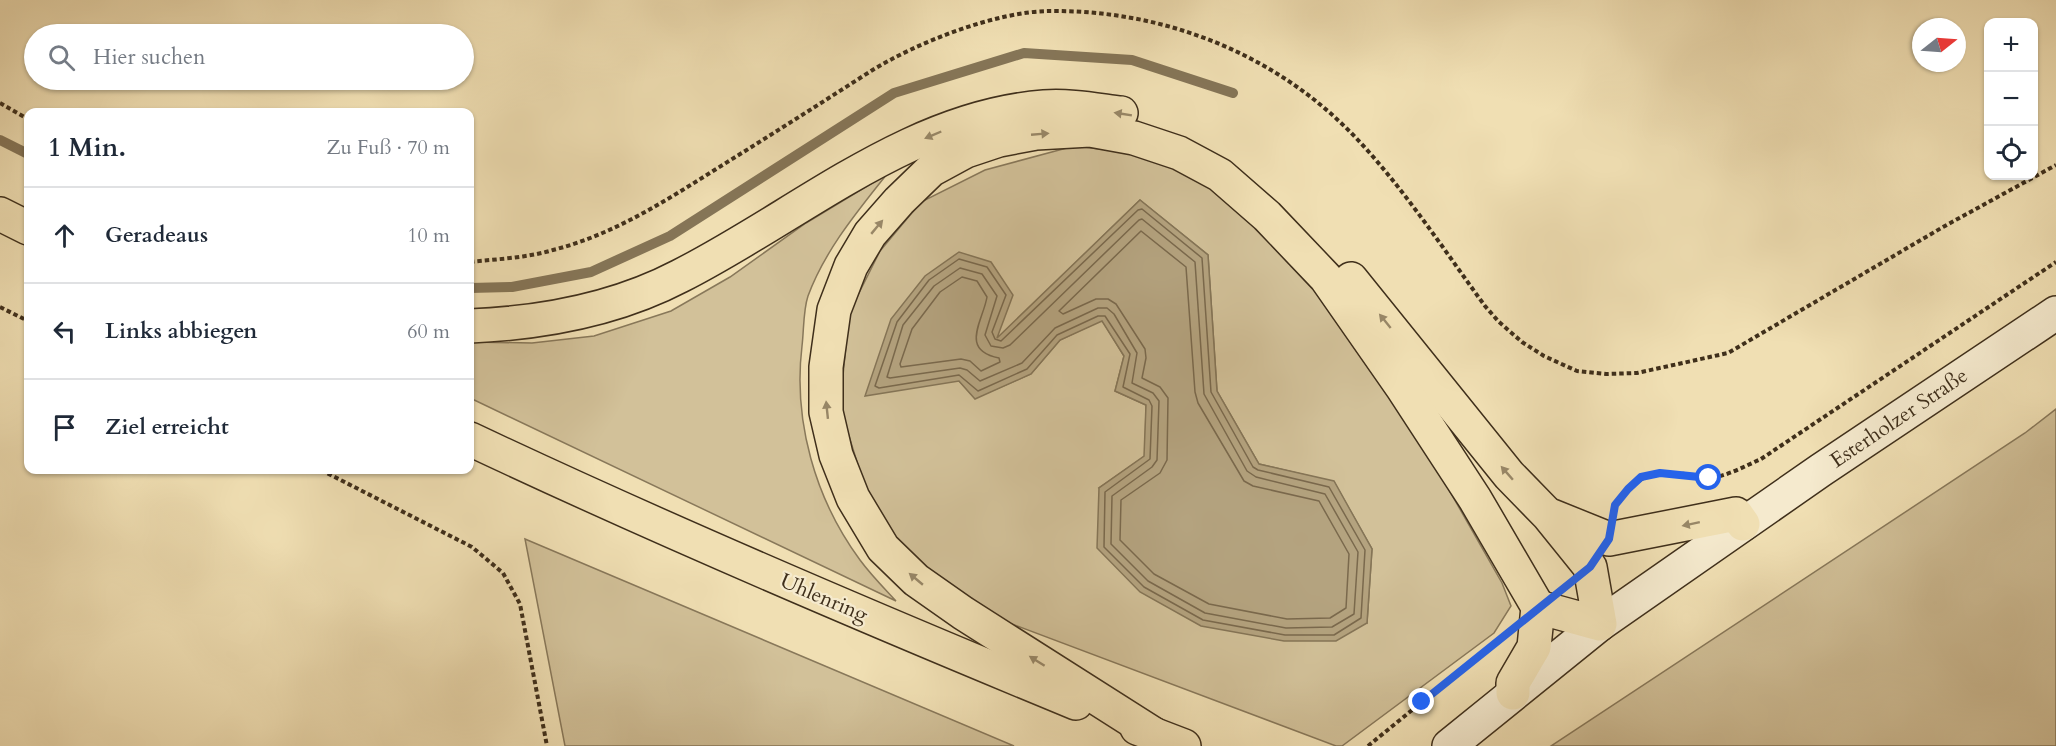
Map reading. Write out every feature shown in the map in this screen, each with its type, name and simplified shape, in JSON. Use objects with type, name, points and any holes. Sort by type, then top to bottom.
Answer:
[{"type":"highway","points":[[474,326],[560,317],[610,304],[678,277],[740,244],[861,170],[914,143],[957,125],[998,113],[1045,107],[1090,109],[1133,115],[1188,135],[1235,158],[1282,201],[1341,267],[1509,475],[1548,515],[1590,567],[1600,624],[1538,607]]},
{"type":"highway","points":[[1171,741],[963,613],[916,580],[883,548],[853,498],[836,455],[826,412],[826,367],[834,310],[851,266],[870,234],[899,201],[931,170],[966,151],[1036,133],[1090,130],[1134,138],[1168,149],[1220,175],[1268,216],[1326,278],[1414,405],[1475,500],[1538,607],[1534,647],[1513,683],[1513,693]]},
{"type":"highway","points":[[0,213],[24,219]]},
{"type":"highway","points":[[0,213],[24,226]]},
{"type":"highway","name":"Uhlenring","points":[[474,441],[589,495],[842,606],[1171,741]]},
{"type":"highway","points":[[1548,515],[1609,539],[1736,514],[1743,524]]},
{"type":"main road","name":"Esterholzer Straße","points":[[1600,624],[1743,524],[2056,313]]},
{"type":"main road","points":[[1449,746],[1600,624]]},
{"type":"path","points":[[0,103],[24,117]]},
{"type":"path","points":[[1609,539],[1615,505],[1641,477],[1660,473],[1709,478],[1761,459],[2056,262]]},
{"type":"path","points":[[0,307],[24,319]]},
{"type":"path","points":[[329,474],[472,547],[503,573],[520,604],[547,746]]},
{"type":"path","points":[[1368,746],[1493,644]]},
{"type":"shaded area","points":[[1074,146],[1160,156],[1234,200],[1300,268],[1424,446],[1502,583],[1511,606],[1494,633],[1342,746],[1336,746],[996,618],[945,586],[894,540],[866,491],[840,407],[849,313],[880,251],[921,202],[985,170]],"holes":[[[1140,200],[1208,255],[1217,391],[1259,464],[1334,482],[1372,549],[1367,623],[1099,488],[1145,456],[1146,405],[1115,391],[1124,356],[1102,320],[1060,340],[1031,374],[975,398],[959,381],[996,340]]]},
{"type":"shaded area","points":[[887,174],[843,232],[815,279],[805,308],[800,374],[805,431],[820,485],[844,536],[864,566],[896,601],[474,400],[474,342],[532,343],[594,336],[671,311],[730,277],[806,223]]},
{"type":"shaded area","points":[[2056,409],[2056,746],[1551,746],[2025,433]]},
{"type":"shaded area","points":[[525,539],[1014,746],[565,746]]},
{"type":"water","points":[[1140,200],[1208,255],[1217,391],[1259,464],[1334,481],[1372,549],[1367,623],[1336,641],[1284,641],[1201,626],[1140,592],[1097,548],[1099,488],[1144,456],[1146,405],[1115,391],[1124,356],[1102,321],[1060,340],[1031,374],[975,399],[959,381],[865,396],[891,319],[925,276],[959,252],[991,262],[1013,295],[997,338]]},
{"type":"waterway","points":[[474,288],[512,287],[591,272],[670,236],[894,93],[1024,53],[1132,60],[1233,93]]},
{"type":"waterway","points":[[0,140],[24,152]]},
{"type":"route","points":[[1422,702],[1590,567],[1609,539],[1615,505],[1641,477],[1660,473],[1709,478]]}]
